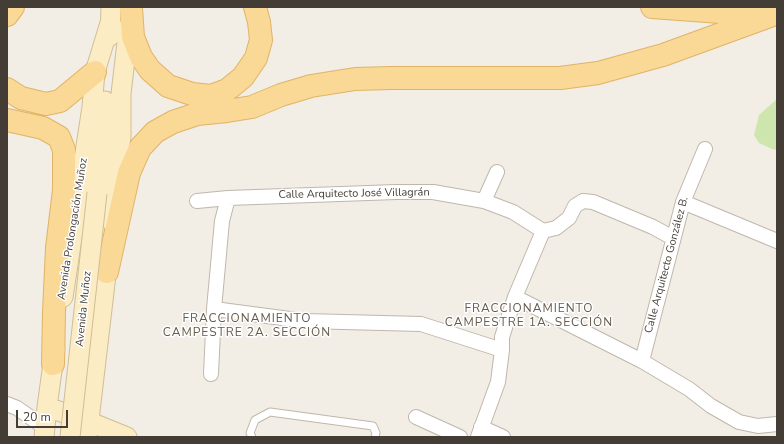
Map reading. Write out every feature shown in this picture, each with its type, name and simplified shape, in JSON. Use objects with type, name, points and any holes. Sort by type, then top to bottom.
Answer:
[{"type":"main road","points":[[7,15],[13,7]]},
{"type":"main road","points":[[121,11],[141,57],[150,70],[168,86],[192,94],[211,96],[227,90],[243,77],[256,58],[261,40],[259,22],[254,7]]},
{"type":"main road","points":[[652,7],[774,15]]},
{"type":"main road","name":"Avenida Prolongación Muñoz","points":[[44,432],[92,107],[95,72],[121,11]]},
{"type":"main road","name":"Avenida Muñoz","points":[[70,437],[106,181],[110,142],[121,94],[121,11]]},
{"type":"main road","name":"Avenida Muñoz","points":[[106,181],[103,117],[108,74],[121,11]]},
{"type":"main road","points":[[88,429],[107,272],[129,173],[140,148],[155,132],[173,122],[197,114],[252,107],[282,95],[311,86],[355,79],[560,78],[598,73],[663,55],[774,15]]},
{"type":"main road","points":[[7,89],[21,98],[46,104],[60,101],[95,72]]},
{"type":"main road","points":[[7,120],[43,128],[59,137],[64,150],[64,190],[57,248],[53,364]]},
{"type":"main road","points":[[106,181],[107,272]]},
{"type":"main road","points":[[47,407],[88,429],[127,437]]},
{"type":"main road","points":[[44,432],[73,437]]},
{"type":"street","name":"Calle Arquitecto González B.","points":[[642,360],[683,202],[705,149]]},
{"type":"street","points":[[484,201],[497,172]]},
{"type":"street","name":"Calle Arquitecto José Villagrán","points":[[197,201],[228,198],[433,192],[484,201],[513,212],[543,231]]},
{"type":"street","points":[[210,374],[222,221],[228,198]]},
{"type":"street","points":[[504,437],[480,432],[498,382],[502,337],[515,297],[543,231],[556,228],[569,218],[575,206],[583,201],[594,202],[673,238]]},
{"type":"street","points":[[683,202],[777,241]]},
{"type":"street","points":[[515,297],[642,360],[689,389],[711,406],[739,422],[758,426],[777,424]]},
{"type":"street","points":[[214,309],[305,321],[421,324],[502,350]]},
{"type":"street","points":[[12,406],[47,407]]},
{"type":"street","points":[[12,406],[44,432]]},
{"type":"street","points":[[416,417],[460,437]]},
{"type":"lane","points":[[252,437],[250,433],[255,420],[270,412],[373,426],[376,433],[375,437]]},
{"type":"green space","points":[[777,99],[777,150],[759,143],[754,135],[759,115]]},
{"type":"district","name":"FRACCIONAMIENTO CAMPESTRE 1A. SECCIÓN","points":[[529,316]]},
{"type":"district","name":"FRACCIONAMIENTO CAMPESTRE 2A. SECCIÓN","points":[[247,326]]}]
